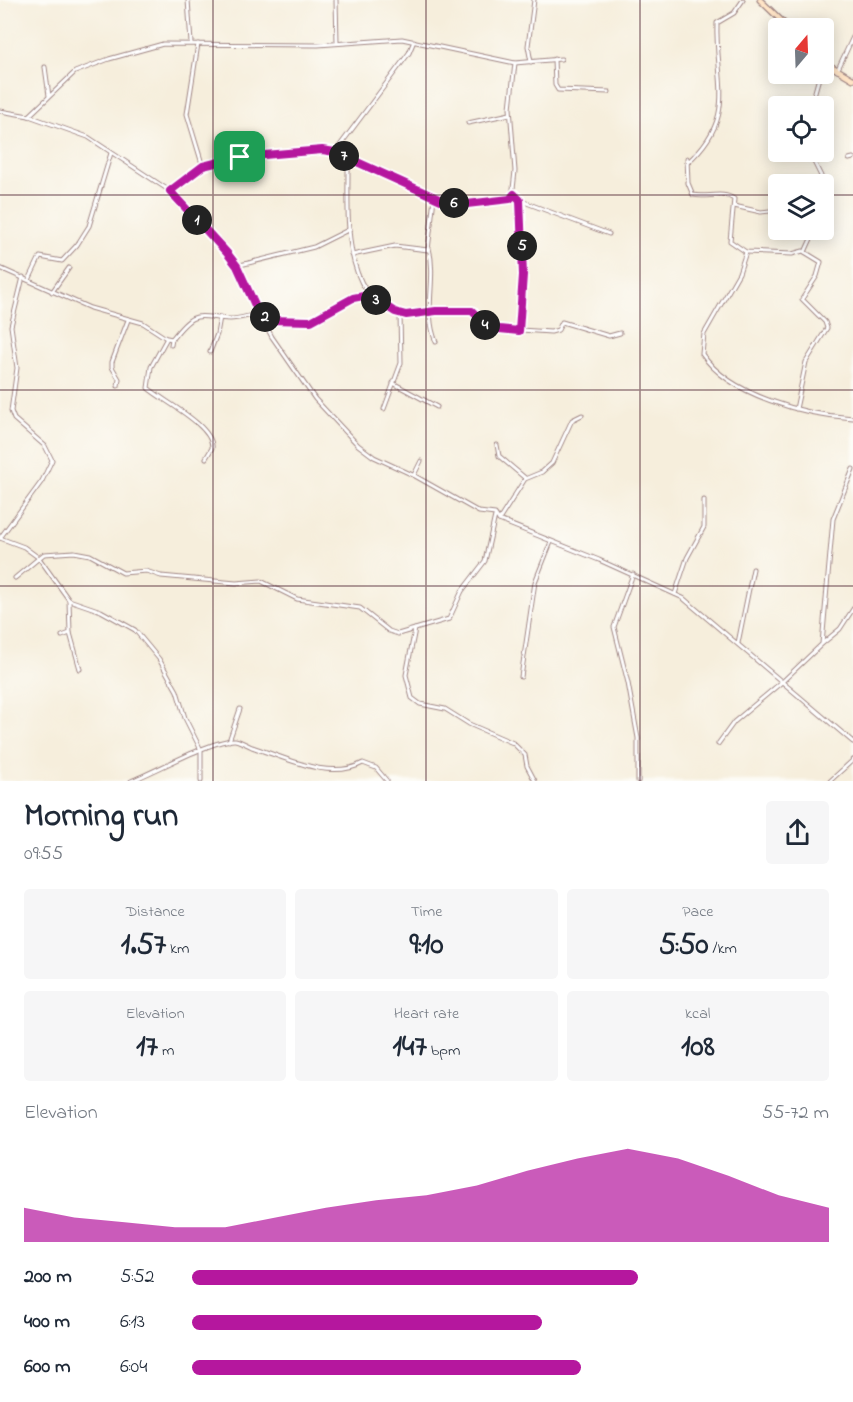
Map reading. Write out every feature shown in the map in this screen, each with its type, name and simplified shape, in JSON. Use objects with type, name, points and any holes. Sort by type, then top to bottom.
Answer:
[{"type":"street","points":[[188,0],[191,44]]},
{"type":"street","points":[[336,0],[337,42]]},
{"type":"street","points":[[531,62],[528,46],[534,0]]},
{"type":"street","points":[[687,164],[707,143],[722,105],[717,22],[734,13],[743,0]]},
{"type":"street","points":[[760,0],[779,18]]},
{"type":"street","points":[[837,71],[853,37]]},
{"type":"street","points":[[335,152],[409,53],[414,41]]},
{"type":"street","points":[[29,116],[81,69],[163,44],[318,45],[337,42],[414,41],[515,63],[561,59]]},
{"type":"street","points":[[198,44],[187,114],[203,166]]},
{"type":"street","points":[[554,60],[555,85],[558,90],[609,92]]},
{"type":"street","points":[[170,191],[203,166],[240,157],[322,150],[335,152],[434,198],[467,204],[510,199],[514,194],[510,114],[515,63]]},
{"type":"street","points":[[45,67],[49,96]]},
{"type":"street","points":[[834,69],[853,79]]},
{"type":"street","points":[[0,111],[29,116],[88,137],[170,191],[213,236],[237,266],[259,314],[328,415],[358,445],[374,457],[414,475],[479,512],[495,514],[499,520],[633,574],[675,594],[705,615],[853,742]]},
{"type":"street","points":[[468,123],[510,114]]},
{"type":"street","points":[[29,280],[40,257],[62,261],[83,237],[111,153]]},
{"type":"street","points":[[348,158],[352,255],[361,285],[369,295],[400,314],[428,311],[472,311],[489,328],[551,332],[558,330],[562,322],[609,336],[620,333]]},
{"type":"street","points":[[687,158],[688,183],[693,195],[703,197],[727,195],[734,199],[730,241],[746,252],[805,252],[821,262],[821,267],[802,299],[825,322],[826,328],[806,362],[796,409]]},
{"type":"street","points":[[514,194],[520,200],[609,234]]},
{"type":"street","points":[[434,198],[429,248],[431,258],[428,311],[430,326],[436,342]]},
{"type":"street","points":[[519,331],[523,275],[520,200]]},
{"type":"street","points":[[734,206],[761,212],[768,211]]},
{"type":"street","points":[[237,266],[314,247],[350,229]]},
{"type":"street","points":[[805,252],[810,240]]},
{"type":"street","points":[[352,255],[395,246],[426,251],[429,248]]},
{"type":"street","points":[[746,252],[740,273],[704,334],[702,354],[724,375],[745,388],[796,409],[853,418]]},
{"type":"street","points":[[0,268],[90,308],[142,323],[172,339]]},
{"type":"street","points":[[52,292],[69,268]]},
{"type":"street","points":[[23,277],[11,326],[17,368],[10,411],[14,419],[45,446],[52,460],[42,480],[0,538],[24,547],[39,558],[69,600],[126,625],[149,646],[177,691],[187,724],[201,750],[201,781]]},
{"type":"street","points":[[171,345],[172,339],[185,321],[191,318],[231,319],[259,314],[270,320],[311,321],[353,298],[369,295]]},
{"type":"street","points":[[384,409],[401,363],[400,314]]},
{"type":"street","points":[[210,352],[220,317]]},
{"type":"street","points":[[118,386],[119,379],[112,367],[112,362],[128,320]]},
{"type":"street","points":[[167,338],[151,367],[148,388],[181,409],[210,439],[212,448],[206,459]]},
{"type":"street","points":[[393,382],[437,407]]},
{"type":"street","points":[[499,520],[525,478],[542,472],[552,463],[572,420],[582,415]]},
{"type":"street","points":[[497,445],[499,456],[525,478]]},
{"type":"street","points":[[414,475],[421,461]]},
{"type":"street","points":[[822,644],[833,519],[853,469]]},
{"type":"street","points":[[675,594],[687,558],[704,527],[704,500]]},
{"type":"street","points":[[15,578],[44,554],[74,552],[90,555],[123,573],[146,572],[161,576],[236,583],[261,581],[297,599],[360,608],[394,633],[449,620],[462,591],[485,561],[495,514]]},
{"type":"street","points":[[521,677],[535,582],[551,541]]},
{"type":"street","points":[[738,643],[753,569]]},
{"type":"street","points":[[633,574],[614,627],[628,683],[638,738],[638,781]]},
{"type":"street","points":[[69,600],[70,633],[80,669]]},
{"type":"street","points":[[718,744],[734,722],[840,629],[853,609]]},
{"type":"street","points":[[414,629],[406,675],[410,693],[415,701],[445,709],[469,724],[513,743],[525,755],[527,766],[535,781]]},
{"type":"street","points":[[63,636],[70,633]]},
{"type":"street","points":[[229,741],[240,709]]},
{"type":"street","points":[[131,781],[201,750],[236,740],[307,765],[332,771],[351,770],[363,763],[376,768],[387,781]]},
{"type":"street","points":[[830,781],[853,760]]},
{"type":"route","points":[[322,150],[335,152],[396,178],[429,196],[454,203],[467,204],[498,198],[510,199],[514,197],[514,194],[520,200],[523,275],[519,331],[489,328],[472,311],[428,311],[419,314],[400,314],[369,295],[353,298],[311,321],[270,320],[259,314],[237,266],[213,236],[170,191],[203,166],[240,157],[322,150]]}]
